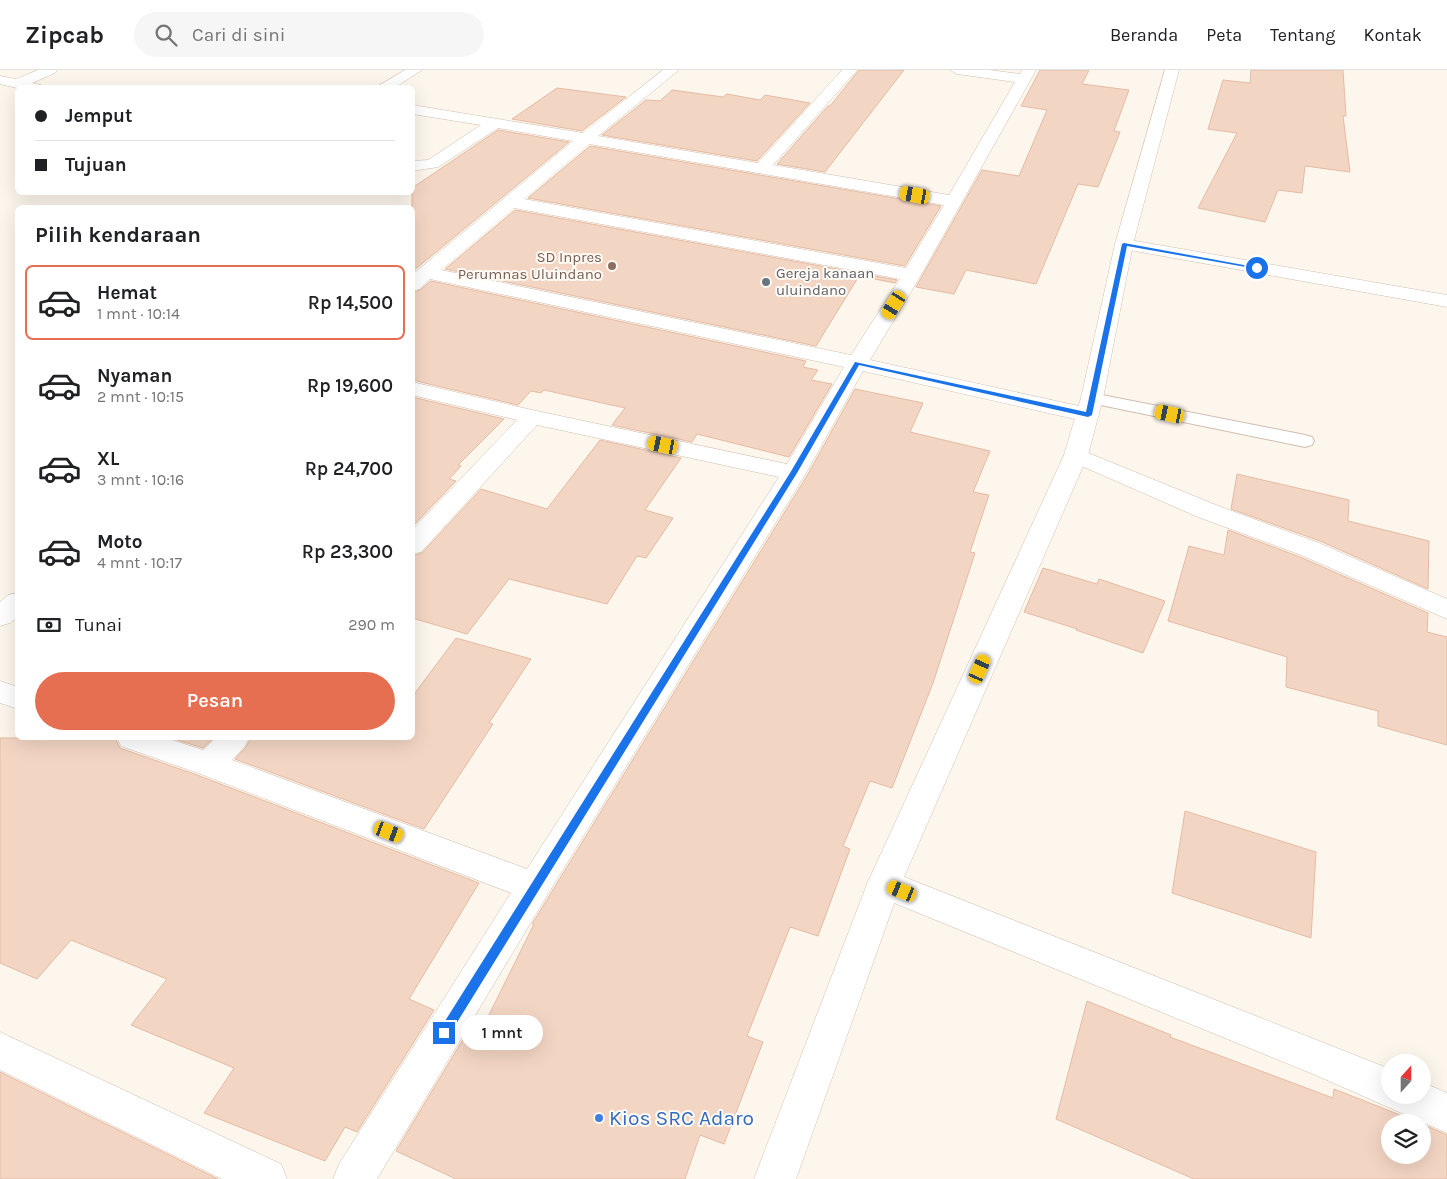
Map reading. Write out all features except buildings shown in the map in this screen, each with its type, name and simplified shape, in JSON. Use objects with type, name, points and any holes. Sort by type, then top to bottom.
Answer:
[{"type":"street","points":[[17,84],[50,70]]},
{"type":"street","points":[[388,85],[415,70]]},
{"type":"street","points":[[420,279],[585,139],[672,70]]},
{"type":"street","points":[[761,169],[850,70]]},
{"type":"street","points":[[354,1179],[534,887],[794,473],[857,363],[912,275],[1027,75],[957,70]]},
{"type":"street","points":[[776,1179],[884,884],[1076,455],[1090,406],[1124,244],[1172,70]]},
{"type":"street","points":[[0,80],[22,85]]},
{"type":"street","points":[[415,110],[953,201]]},
{"type":"street","points":[[415,166],[432,164],[495,123]]},
{"type":"street","points":[[511,202],[912,275]]},
{"type":"street","points":[[1124,244],[1447,301]]},
{"type":"street","points":[[420,279],[1090,406]]},
{"type":"street","points":[[415,389],[532,417],[794,473]]},
{"type":"street","points":[[415,543],[532,417]]},
{"type":"street","points":[[1076,455],[1208,511],[1310,549],[1447,610]]},
{"type":"street","points":[[0,616],[15,604]]},
{"type":"street","points":[[0,692],[15,697]]},
{"type":"street","points":[[138,740],[209,764],[534,887]]},
{"type":"street","points":[[209,764],[232,740]]},
{"type":"street","points":[[884,884],[1381,1084]]},
{"type":"street","points":[[0,1050],[266,1179]]},
{"type":"street","points":[[1426,1104],[1447,1113]]},
{"type":"lane","points":[[1090,406],[1305,441]]},
{"type":"place","name":"SD Inpres Perumnas Uluindano","points":[[612,266]]},
{"type":"place","name":"Gereja kanaan uluindano","points":[[766,282]]},
{"type":"place","name":"Kios SRC Adaro","points":[[599,1118]]},
{"type":"route","points":[[444,1033],[794,473],[857,363],[1088,415],[1124,244],[1257,268]]}]
